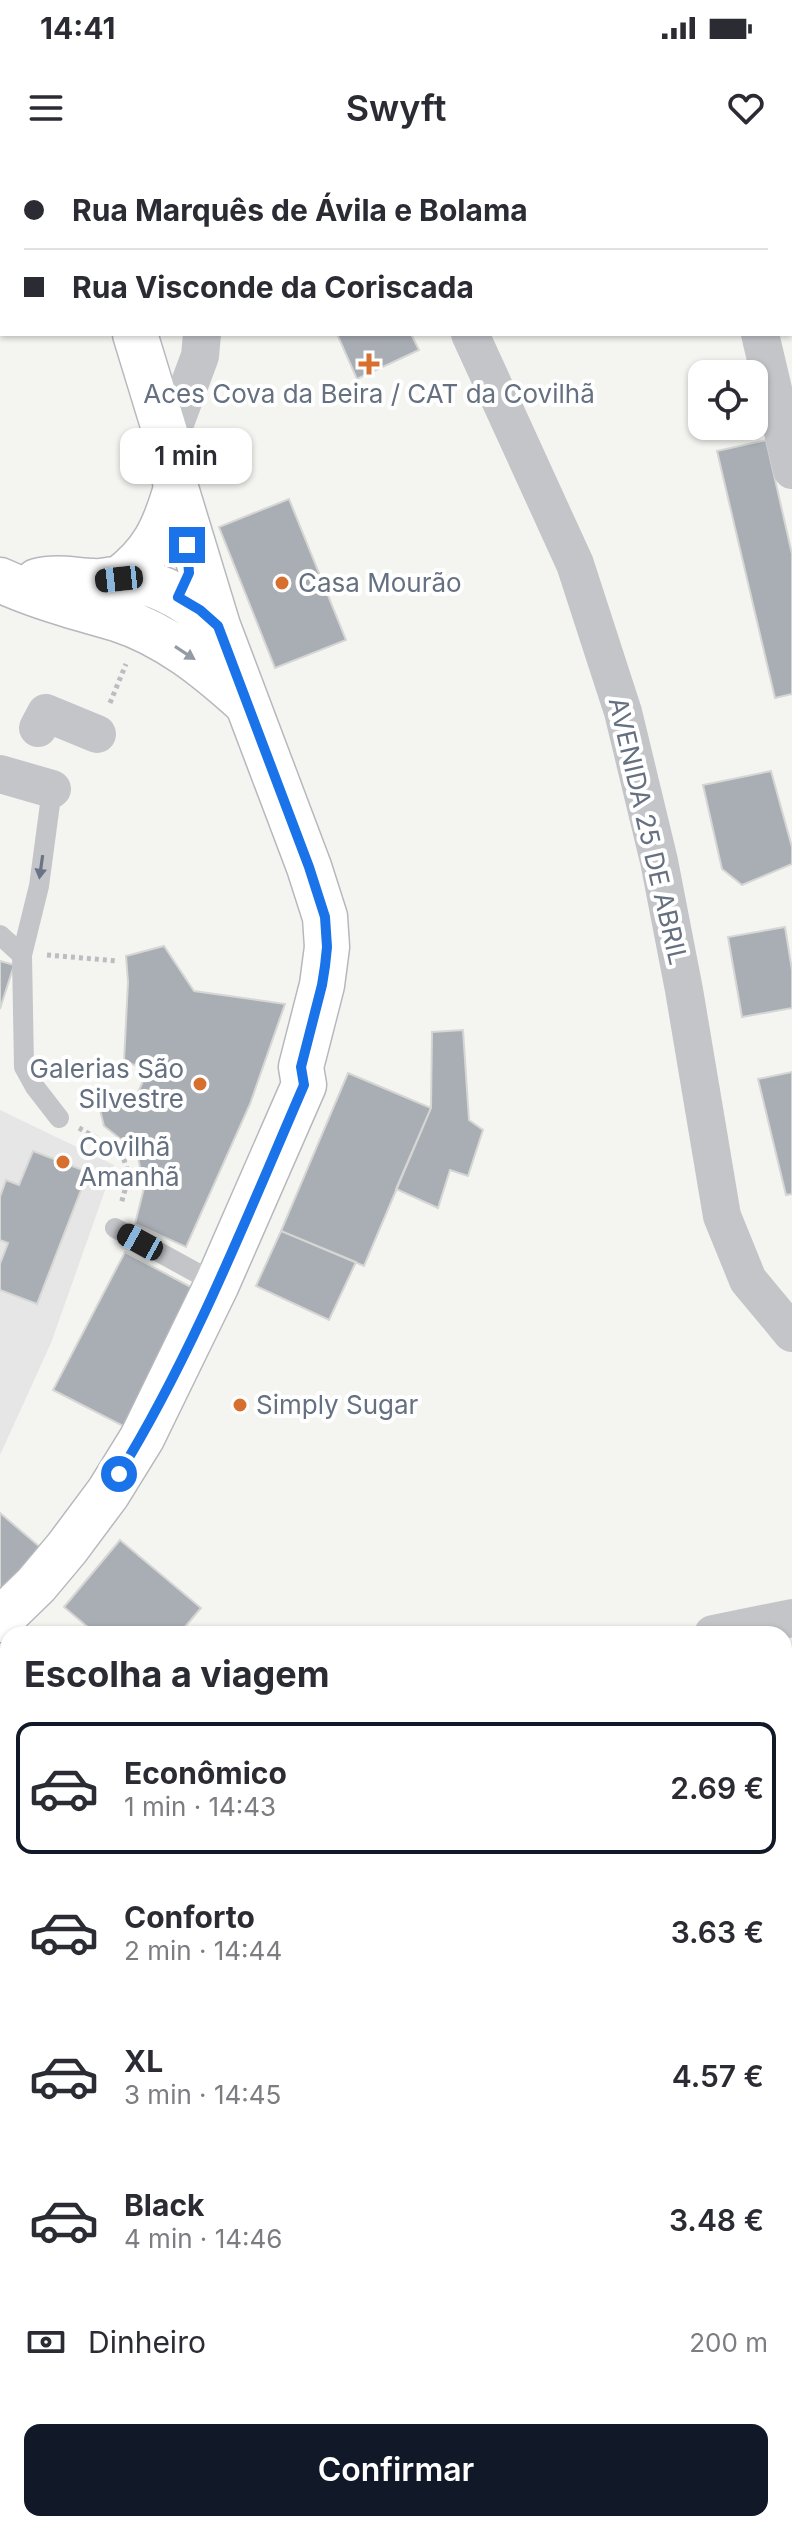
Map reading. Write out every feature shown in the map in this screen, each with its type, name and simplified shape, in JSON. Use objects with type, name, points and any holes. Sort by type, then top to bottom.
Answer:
[{"type":"main road","points":[[0,1620],[36,1585],[108,1493],[142,1438],[217,1284],[304,1085],[301,1067],[322,985],[327,947],[325,917],[309,867],[247,704],[195,609],[168,442],[136,336]]},
{"type":"main road","points":[[116,618],[137,566],[180,502]]},
{"type":"main road","points":[[8,583],[51,577],[96,582],[116,618],[180,649],[247,704]]},
{"type":"main road","points":[[116,618],[158,587],[195,609]]},
{"type":"street","points":[[168,442],[200,356],[202,336]]},
{"type":"street","name":"AVENIDA 25 DE ABRIL","points":[[471,336],[575,564],[623,712],[659,861],[682,976],[722,1216],[748,1280],[792,1333]]},
{"type":"street","points":[[760,336],[792,470]]},
{"type":"street","points":[[38,728],[46,713],[97,734]]},
{"type":"street","points":[[0,774],[52,789]]},
{"type":"street","points":[[752,1626],[792,1618]]},
{"type":"lane","points":[[52,789],[39,886],[22,955],[24,1067],[59,1118]]},
{"type":"lane","points":[[0,935],[22,955]]},
{"type":"lane","points":[[115,1228],[217,1284]]},
{"type":"path","points":[[97,734],[127,661],[116,618]]},
{"type":"path","points":[[22,955],[118,961]]},
{"type":"path","points":[[59,1118],[122,1153],[129,1176],[115,1228]]},
{"type":"shaded area","points":[[0,1110],[114,1165],[51,1343],[0,1455]]},
{"type":"building","name":"Aces Cova da Beira / CAT da Covilhã","points":[[338,336],[412,336],[419,350],[357,379]]},
{"type":"building","points":[[766,440],[792,554],[792,694],[775,698],[717,451]]},
{"type":"building","name":"Casa Mourão","points":[[289,499],[346,640],[275,668],[219,527]]},
{"type":"building","points":[[771,771],[792,847],[792,864],[742,885],[722,869],[703,785]]},
{"type":"building","points":[[785,927],[792,970],[792,1008],[742,1017],[728,937]]},
{"type":"building","name":"Galerias São Silvestre","points":[[164,946],[194,991],[285,1004],[250,1104],[186,1247],[135,1224],[144,1188],[137,1152],[104,1126],[100,1110],[136,1097],[148,1070],[124,1061],[128,982],[126,956]]},
{"type":"building","points":[[0,961],[14,965],[0,1009]]},
{"type":"building","points":[[463,1030],[469,1120],[483,1130],[468,1176],[450,1170],[438,1208],[396,1189],[431,1108],[432,1032]]},
{"type":"building","points":[[792,1072],[792,1194],[786,1195],[758,1079]]},
{"type":"building","points":[[348,1073],[431,1108],[364,1266],[281,1231]]},
{"type":"building","points":[[33,1151],[88,1172],[37,1304],[0,1290],[0,1264],[8,1243],[0,1240],[0,1197],[6,1180],[19,1185]]},
{"type":"building","points":[[281,1231],[356,1262],[329,1320],[256,1286]]},
{"type":"building","points":[[125,1252],[200,1292],[127,1428],[53,1390]]},
{"type":"building","points":[[0,1513],[47,1553],[0,1605]]},
{"type":"building","points":[[120,1540],[201,1608],[186,1626],[87,1626],[64,1607]]},
{"type":"place","name":"Aces Cova da Beira / CAT da Covilhã","points":[[369,364]]},
{"type":"place","name":"Casa Mourão","points":[[282,583]]},
{"type":"place","name":"Galerias São Silvestre","points":[[200,1084]]},
{"type":"place","name":"Covilhã Amanhã","points":[[63,1162]]},
{"type":"place","name":"Simply Sugar","points":[[240,1405]]},
{"type":"route","points":[[119,1474],[142,1438],[217,1284],[304,1085],[301,1067],[322,985],[327,947],[325,917],[309,867],[218,626],[178,597],[189,573],[187,545]]}]
